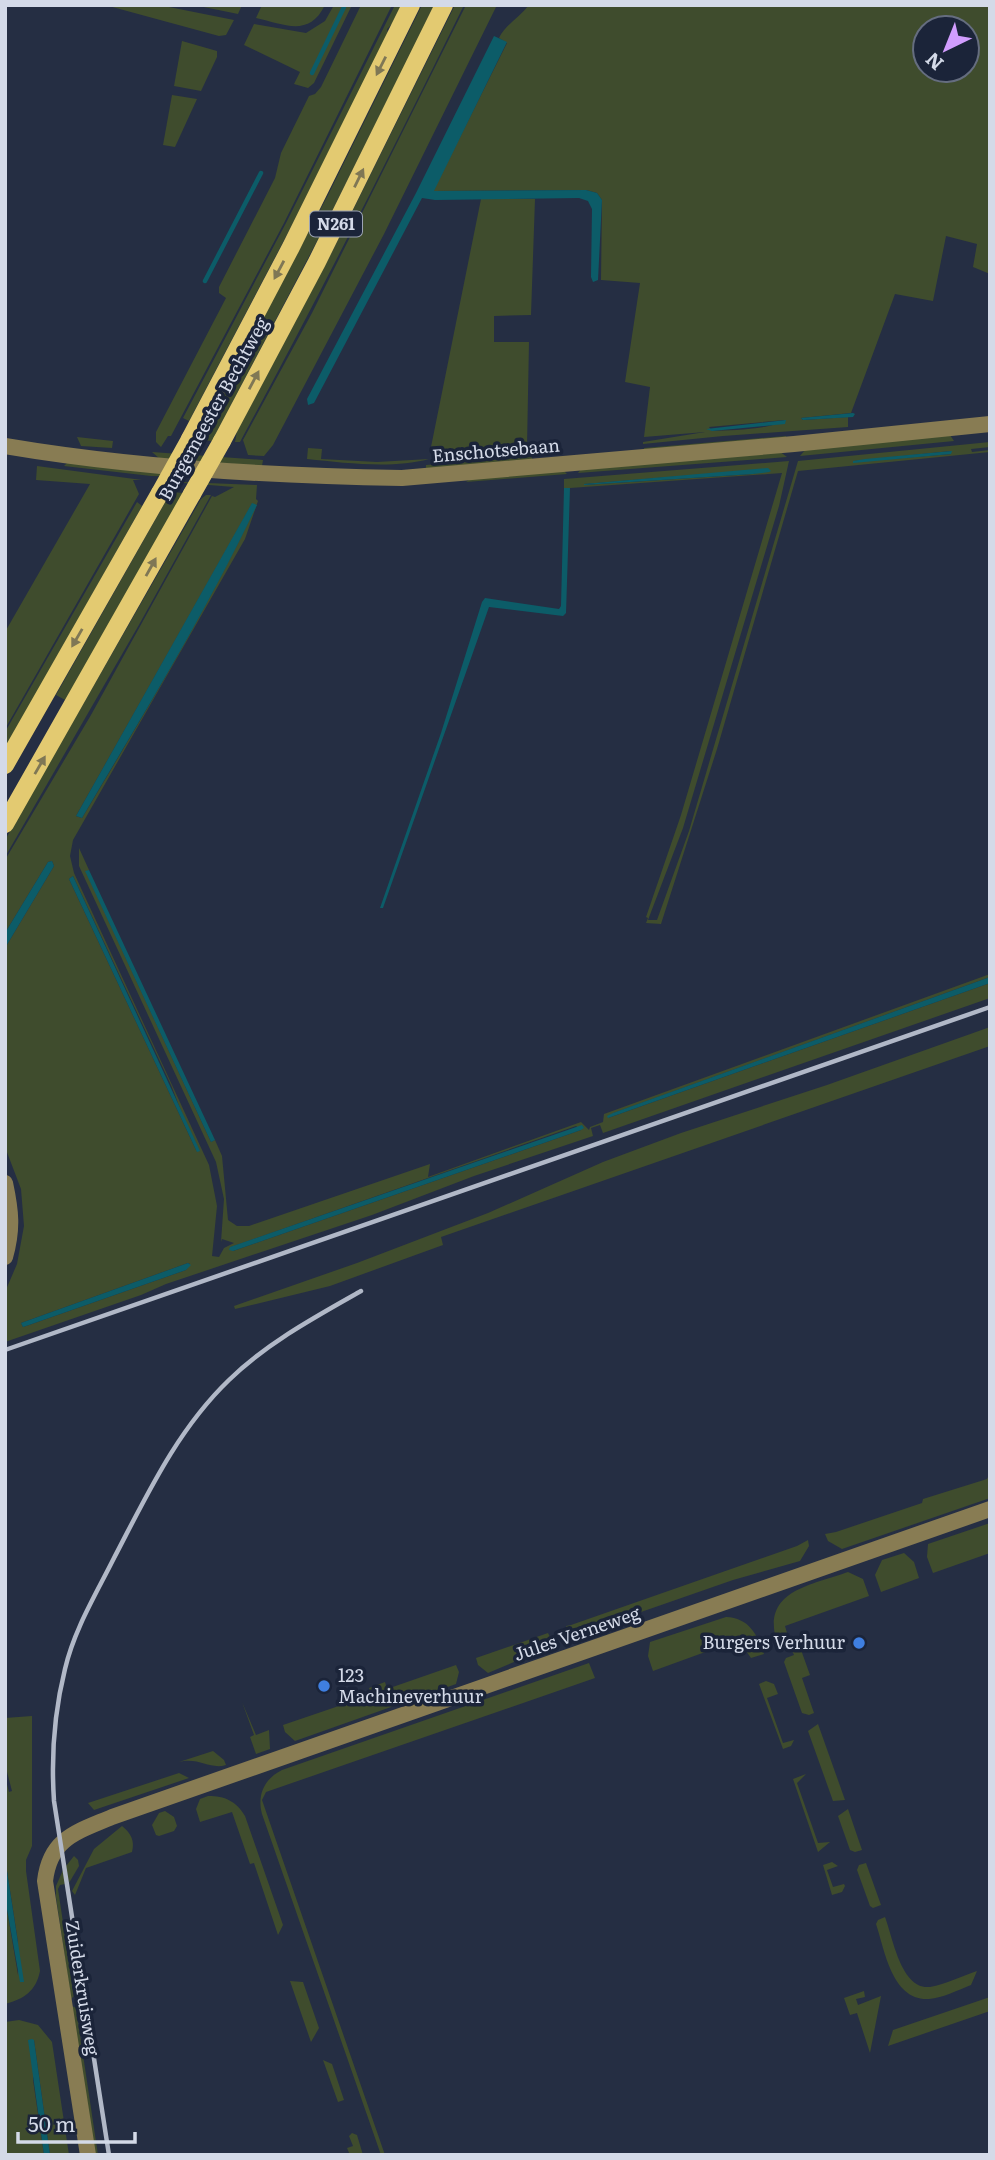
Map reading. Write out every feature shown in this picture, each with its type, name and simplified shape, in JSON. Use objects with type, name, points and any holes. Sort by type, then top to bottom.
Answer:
[{"type":"main road","name":"Burgemeester Bechtweg","points":[[5,765],[190,439],[291,247],[411,5]]},
{"type":"main road","name":"Burgemeester Bechtweg","points":[[5,824],[222,441],[317,262],[444,5]]},
{"type":"street","name":"Enschotsebaan","points":[[5,446],[190,467],[402,478],[990,424]]},
{"type":"street","points":[[5,1183],[12,1212],[10,1240],[5,1257]]},
{"type":"street","name":"Jules Verneweg","points":[[61,1843],[72,1835],[112,1817],[990,1509]]},
{"type":"street","name":"Zuiderkruisweg","points":[[61,1843],[49,1861],[45,1881],[87,2151]]},
{"type":"shaded area","points":[[105,5],[159,5],[234,20],[226,35],[219,36]]},
{"type":"shaded area","points":[[194,5],[242,5],[238,14]]},
{"type":"shaded area","points":[[262,5],[325,5],[311,22],[295,26],[256,18]]},
{"type":"shaded area","points":[[334,5],[352,5],[314,83],[308,88],[294,84],[300,72],[244,45],[254,24],[306,33],[325,21]]},
{"type":"shaded area","points":[[361,5],[392,5],[284,223],[171,436],[168,436],[161,447],[156,442],[156,432],[226,298],[219,293],[219,287],[275,178],[281,153],[309,96],[321,87]]},
{"type":"shaded area","points":[[395,5],[402,5],[394,22],[387,29],[388,34],[291,227],[189,421],[183,418],[286,223]]},
{"type":"shaded area","points":[[422,5],[435,5],[316,243],[212,441],[199,440],[328,195]]},
{"type":"shaded area","points":[[455,5],[464,5],[298,334],[240,442],[235,442],[237,431],[333,250]]},
{"type":"shaded area","points":[[466,5],[497,5],[384,234],[273,445],[264,456],[248,455],[243,440],[312,313]]},
{"type":"shaded area","points":[[529,5],[990,5],[990,274],[973,267],[977,244],[946,236],[933,301],[895,294],[851,413],[801,418],[848,417],[848,427],[643,444],[705,432],[644,437],[650,387],[625,382],[640,283],[601,280],[602,200],[597,193],[586,190],[433,191],[507,43],[499,38]],"holes":[[[785,420],[750,429],[712,431],[709,427]]]},
{"type":"shaded area","points":[[494,36],[507,42],[434,191],[586,190],[597,193],[602,200],[598,280],[593,282],[591,277],[592,209],[588,201],[579,198],[422,198],[314,403],[308,405],[307,399],[416,193]]},
{"type":"shaded area","points":[[182,41],[217,51],[217,57],[201,91],[174,86]]},
{"type":"shaded area","points":[[172,95],[197,99],[175,147],[163,145]]},
{"type":"shaded area","points":[[481,199],[535,199],[531,315],[494,316],[494,342],[529,342],[527,447],[430,452]]},
{"type":"shaded area","points":[[853,413],[853,417],[801,418]]},
{"type":"shaded area","points":[[786,420],[785,424],[712,431],[706,429]]},
{"type":"shaded area","points":[[950,435],[954,441],[800,456],[806,449]]},
{"type":"shaded area","points":[[786,436],[786,439],[644,451],[644,448]]},
{"type":"shaded area","points":[[77,437],[113,441],[112,448],[81,446]]},
{"type":"shaded area","points":[[990,442],[990,447],[971,449],[972,452],[990,452],[798,471],[717,749],[661,924],[646,923],[681,815],[782,473],[570,488],[564,488],[564,479],[789,461],[779,506],[683,828],[648,920],[657,920],[689,831],[798,461]],"holes":[[[951,451],[951,454],[853,462],[854,461]],[[768,469],[753,474],[584,485],[584,484]]]},
{"type":"shaded area","points":[[308,448],[322,449],[321,459],[377,462],[429,459],[400,464],[337,462],[307,459]]},
{"type":"shaded area","points":[[779,451],[787,457],[578,473],[581,469]]},
{"type":"shaded area","points":[[952,451],[951,454],[853,463],[865,459]]},
{"type":"shaded area","points":[[152,452],[263,460],[262,466],[160,459]]},
{"type":"shaded area","points":[[532,457],[532,461],[426,470],[426,465]]},
{"type":"shaded area","points":[[68,462],[226,478],[151,476],[64,466]]},
{"type":"shaded area","points":[[37,466],[142,480],[133,480],[139,494],[5,729],[5,632],[90,484],[36,480]]},
{"type":"shaded area","points":[[768,468],[771,471],[753,474],[584,485],[584,484]]},
{"type":"shaded area","points":[[563,470],[567,474],[466,482],[472,478]]},
{"type":"shaded area","points":[[159,481],[257,485],[258,501],[245,539],[73,840],[70,856],[74,873],[209,1165],[217,1206],[212,1256],[219,1257],[224,1248],[234,1243],[222,1239],[221,1242],[224,1199],[216,1162],[79,866],[79,848],[89,870],[86,872],[211,1142],[215,1140],[222,1156],[228,1220],[237,1226],[249,1226],[430,1164],[428,1177],[581,1122],[589,1130],[590,1127],[603,1122],[604,1114],[990,974],[990,977],[614,1113],[608,1118],[990,983],[990,998],[603,1133],[600,1125],[591,1128],[593,1136],[5,1342],[5,1292],[17,1264],[24,1226],[21,1189],[5,1147],[5,948],[54,866],[52,861],[48,862],[5,933],[5,860],[91,715],[212,496],[234,487]],"holes":[[[252,504],[256,506],[216,586],[150,703],[82,818],[76,816]],[[73,876],[171,1085],[197,1152],[69,879]],[[576,1126],[581,1130],[233,1251],[231,1247]],[[188,1263],[190,1264],[186,1270],[29,1325],[23,1327],[21,1323]]]},
{"type":"shaded area","points":[[564,488],[570,488],[566,613],[563,616],[489,607],[383,908],[380,908],[441,733],[482,602],[485,598],[559,609],[561,606]]},
{"type":"shaded area","points":[[171,492],[183,493],[67,701],[56,695]]},
{"type":"shaded area","points":[[211,495],[5,857],[5,840],[201,499]]},
{"type":"shaded area","points":[[137,502],[142,506],[5,749],[5,732]]},
{"type":"shaded area","points":[[252,503],[257,505],[195,625],[82,818],[76,816]]},
{"type":"shaded area","points":[[52,861],[54,866],[5,948],[5,933],[48,862]]},
{"type":"shaded area","points":[[89,870],[215,1140],[211,1142],[85,871]]},
{"type":"shaded area","points":[[73,876],[200,1151],[197,1152],[69,879]]},
{"type":"shaded area","points":[[990,977],[990,983],[608,1118],[607,1116],[613,1113]]},
{"type":"shaded area","points":[[990,1027],[990,1046],[441,1237],[443,1245],[330,1286],[235,1309],[234,1306],[488,1213],[603,1162]]},
{"type":"shaded area","points":[[582,1125],[584,1128],[581,1130],[233,1251],[229,1250],[230,1247]]},
{"type":"shaded area","points":[[188,1263],[191,1265],[186,1270],[23,1327],[21,1323]]},
{"type":"shaded area","points":[[990,1473],[990,1498],[842,1549],[828,1541],[825,1534],[987,1479]]},
{"type":"shaded area","points":[[990,1523],[990,1553],[933,1573],[927,1557],[928,1544]]},
{"type":"shaded area","points":[[808,1540],[809,1546],[800,1561],[733,1580],[575,1635],[568,1632],[566,1626]]},
{"type":"shaded area","points":[[904,1553],[914,1562],[919,1578],[881,1592],[875,1575],[882,1560]]},
{"type":"shaded area","points":[[848,1572],[863,1579],[869,1596],[785,1626],[792,1650],[800,1647],[810,1675],[802,1678],[814,1713],[802,1713],[784,1662],[786,1658],[794,1655],[790,1646],[778,1646],[774,1628],[775,1613],[791,1594]]},
{"type":"shaded area","points":[[726,1617],[741,1620],[751,1628],[764,1654],[751,1658],[742,1645],[730,1643],[653,1671],[648,1656],[650,1642]]},
{"type":"shaded area","points":[[548,1633],[550,1637],[545,1649],[488,1673],[478,1665],[476,1658]]},
{"type":"shaded area","points":[[589,1663],[595,1678],[266,1792],[262,1800],[385,2155],[381,2155],[262,1814],[260,1800],[263,1788],[282,1770]]},
{"type":"shaded area","points":[[456,1665],[459,1672],[456,1684],[295,1741],[285,1732],[283,1725],[371,1695],[369,1688],[385,1682],[387,1689]]},
{"type":"shaded area","points":[[766,1681],[774,1684],[778,1694],[767,1698],[783,1743],[794,1740],[791,1746],[783,1749],[759,1684]]},
{"type":"shaded area","points":[[242,1702],[256,1735],[269,1730],[270,1749],[256,1754],[250,1737],[254,1735]]},
{"type":"shaded area","points":[[32,1716],[32,1846],[26,1860],[26,1871],[40,1971],[36,1984],[28,1993],[5,2004],[5,1898],[18,1975],[18,1942],[5,1858],[5,1777],[9,1792],[12,1791],[5,1764],[5,1718]]},
{"type":"shaded area","points":[[818,1724],[845,1800],[833,1801],[808,1731]]},
{"type":"shaded area","points":[[213,1751],[226,1765],[179,1762]]},
{"type":"shaded area","points":[[179,1773],[189,1778],[94,1810],[88,1803]]},
{"type":"shaded area","points":[[806,1774],[797,1783],[818,1843],[830,1842],[818,1852],[793,1779]]},
{"type":"shaded area","points":[[208,1796],[230,1800],[245,1816],[283,1925],[278,1935],[254,1863],[250,1864],[232,1812],[200,1822],[196,1809],[200,1799]]},
{"type":"shaded area","points":[[848,1809],[862,1850],[855,1852],[850,1850],[838,1816]]},
{"type":"shaded area","points":[[165,1811],[174,1817],[177,1826],[174,1831],[159,1836],[152,1825],[159,1813]]},
{"type":"shaded area","points":[[122,1826],[132,1838],[132,1852],[86,1868],[75,1895],[72,1891],[94,1849]]},
{"type":"shaded area","points":[[74,1856],[79,1866],[69,1883],[66,1866]]},
{"type":"shaded area","points":[[5,1858],[24,1982],[20,1982],[5,1898]]},
{"type":"shaded area","points":[[832,1862],[838,1866],[827,1870],[833,1887],[845,1886],[842,1892],[832,1895],[823,1865]]},
{"type":"shaded area","points":[[866,1863],[881,1905],[873,1908],[857,1870],[859,1865]]},
{"type":"shaded area","points":[[63,1870],[65,1884],[58,1889],[74,1996],[71,1999],[56,1897],[56,1886]]},
{"type":"shaded area","points":[[885,1917],[900,1961],[912,1980],[920,1986],[930,1987],[977,1971],[971,1985],[929,1999],[906,1992],[892,1972],[876,1924]]},
{"type":"shaded area","points":[[290,1981],[303,1982],[319,2028],[311,2042]]},
{"type":"shaded area","points":[[864,1991],[865,1997],[856,1999],[858,2005],[881,1996],[870,2053],[857,2013],[850,2015],[844,1998]]},
{"type":"shaded area","points":[[990,1997],[990,2011],[888,2046],[893,2030]]},
{"type":"shaded area","points":[[72,2006],[76,2008],[98,2155],[95,2155]]},
{"type":"shaded area","points":[[19,2020],[38,2025],[52,2042],[69,2155],[50,2155],[34,2040],[33,2080],[44,2155],[5,2155],[5,2022]]},
{"type":"shaded area","points":[[32,2039],[50,2155],[44,2155],[28,2040]]},
{"type":"shaded area","points":[[323,2060],[332,2064],[344,2100],[338,2102]]},
{"type":"shaded area","points":[[352,2133],[357,2135],[363,2155],[350,2155],[347,2148],[353,2146],[349,2136]]},
{"type":"waterway","points":[[312,73],[344,7]]},
{"type":"waterway","points":[[205,281],[261,173]]},
{"type":"railway","points":[[5,1350],[990,1007]]},
{"type":"railway","points":[[109,2155],[54,1801],[53,1751],[56,1718],[69,1655],[86,1612],[164,1464],[210,1399],[259,1354],[292,1331],[361,1291]]},
{"type":"place","name":"Burgers Verhuur","points":[[859,1643]]},
{"type":"place","name":"123 Machineverhuur","points":[[324,1686]]}]
